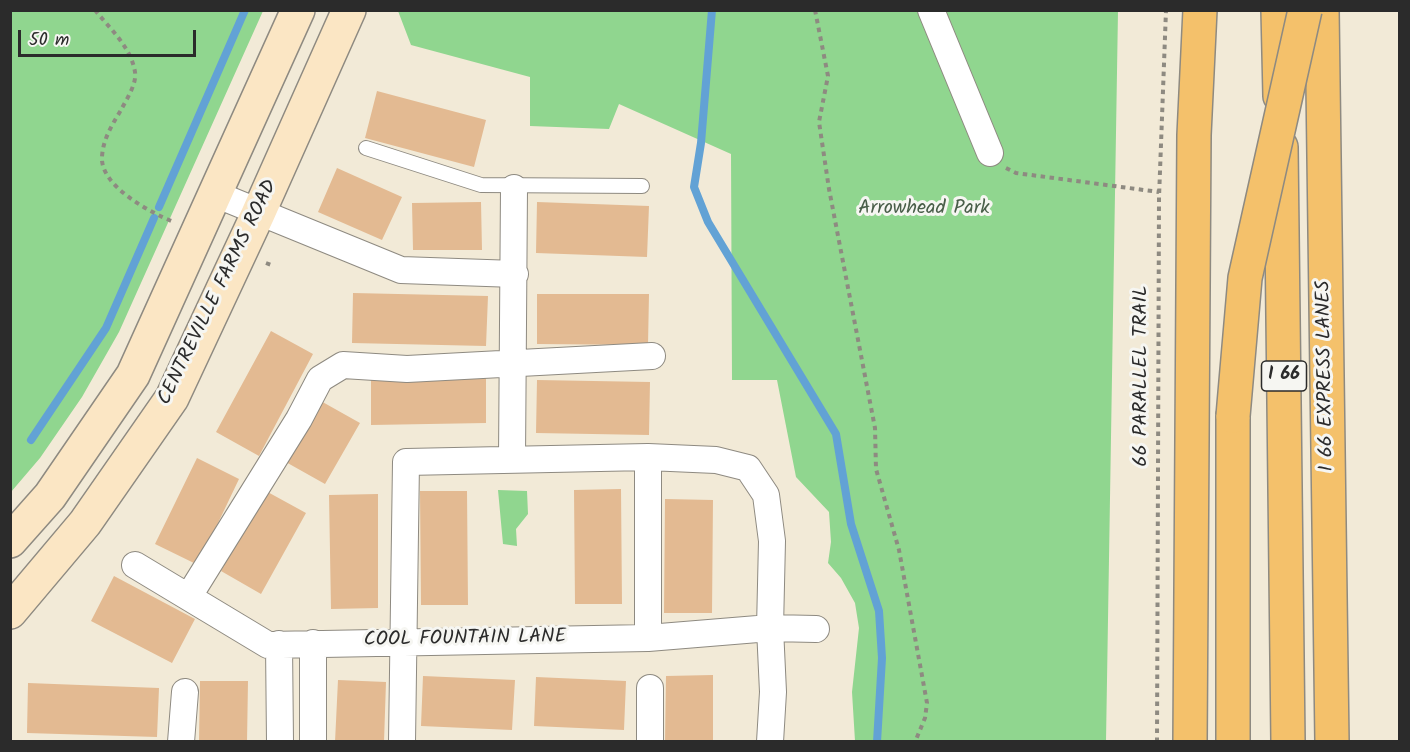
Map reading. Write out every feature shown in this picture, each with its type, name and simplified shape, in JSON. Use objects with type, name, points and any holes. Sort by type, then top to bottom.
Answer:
[{"type":"highway","points":[[1190,741],[1194,135],[1200,10]]},
{"type":"highway","name":"I 66","points":[[1278,10],[1288,741]]},
{"type":"highway","points":[[1233,741],[1233,416],[1245,278],[1305,10]]},
{"type":"highway","name":"I 66 EXPRESS LANES","points":[[1322,10],[1332,741]]},
{"type":"street","name":"CENTREVILLE FARMS ROAD","points":[[10,541],[50,496],[133,375],[298,10]]},
{"type":"street","name":"CENTREVILLE FARMS ROAD","points":[[10,612],[85,523],[172,398],[241,252],[349,10]]},
{"type":"street","points":[[931,10],[990,153]]},
{"type":"street","points":[[512,459],[514,188]]},
{"type":"street","points":[[215,194],[258,214],[401,270],[456,274],[515,274]]},
{"type":"street","points":[[189,596],[299,419],[320,379],[343,365],[407,369],[514,361],[652,356]]},
{"type":"street","points":[[648,457],[648,638]]},
{"type":"street","points":[[402,741],[406,462],[648,457],[716,460],[748,468],[766,495],[772,541],[770,628],[773,692],[770,741]]},
{"type":"street","name":"COOL FOUNTAIN LANE","points":[[135,565],[268,645],[648,638],[770,628],[816,629]]},
{"type":"street","points":[[313,643],[313,741]]},
{"type":"street","points":[[279,644],[279,741]]},
{"type":"street","points":[[650,688],[651,741]]},
{"type":"street","points":[[181,741],[185,692]]},
{"type":"lane","points":[[366,148],[481,185],[514,188],[642,186]]},
{"type":"path","points":[[95,10],[128,50],[136,74],[129,95],[106,136],[102,160],[116,188],[159,216],[198,233]]},
{"type":"path","points":[[815,10],[828,76],[819,122],[829,189],[874,428],[876,469],[899,550],[927,703],[925,718],[915,741]]},
{"type":"path","name":"66 PARALLEL TRAIL","points":[[1157,741],[1159,192],[1166,10]]},
{"type":"path","points":[[990,153],[1001,165],[1016,173],[1159,192]]},
{"type":"path","points":[[241,252],[274,266]]},
{"type":"green space","points":[[10,11],[263,11],[119,332],[82,397],[40,458],[11,492]]},
{"type":"green space","name":"Arrowhead Park","points":[[398,11],[1118,11],[1106,741],[855,741],[852,692],[859,628],[855,603],[841,578],[828,563],[831,542],[829,512],[796,477],[777,380],[732,380],[731,154],[619,104],[609,129],[530,126],[530,77],[411,45]]},
{"type":"green space","points":[[498,490],[527,491],[528,514],[516,529],[517,546],[503,544]]},
{"type":"building","points":[[377,91],[486,120],[474,167],[365,138]]},
{"type":"building","points":[[337,168],[402,197],[382,240],[318,212]]},
{"type":"building","points":[[481,202],[482,250],[413,250],[412,203]]},
{"type":"building","points":[[537,202],[649,206],[647,257],[536,253]]},
{"type":"building","points":[[353,293],[488,296],[486,346],[352,343]]},
{"type":"building","points":[[537,294],[649,294],[648,345],[537,344]]},
{"type":"building","points":[[271,331],[313,354],[259,456],[216,432]]},
{"type":"building","points":[[486,377],[486,423],[371,425],[371,378]]},
{"type":"building","points":[[537,380],[650,382],[649,435],[536,433]]},
{"type":"building","points":[[319,400],[360,423],[325,484],[284,461]]},
{"type":"building","points":[[197,458],[239,479],[198,565],[155,544]]},
{"type":"building","points":[[621,489],[622,604],[575,604],[574,490]]},
{"type":"building","points":[[264,490],[306,513],[261,594],[221,571]]},
{"type":"building","points":[[420,491],[467,491],[468,605],[421,605]]},
{"type":"building","points":[[378,494],[378,608],[331,609],[329,495]]},
{"type":"building","points":[[665,499],[713,500],[712,613],[664,613]]},
{"type":"building","points":[[114,576],[195,619],[172,663],[91,621]]},
{"type":"building","points":[[713,675],[713,742],[665,742],[666,676]]},
{"type":"building","points":[[423,676],[515,680],[512,730],[421,726]]},
{"type":"building","points":[[536,677],[626,681],[624,730],[534,726]]},
{"type":"building","points":[[338,680],[386,682],[384,742],[335,742]]},
{"type":"building","points":[[200,681],[248,681],[247,742],[199,742]]},
{"type":"building","points":[[28,683],[159,688],[157,737],[27,733]]},
{"type":"waterway","points":[[159,207],[245,10]]},
{"type":"waterway","points":[[712,10],[701,143],[694,187],[708,222],[836,434],[851,524],[879,611],[882,658],[877,742]]},
{"type":"waterway","points":[[31,440],[106,328],[154,218]]}]
